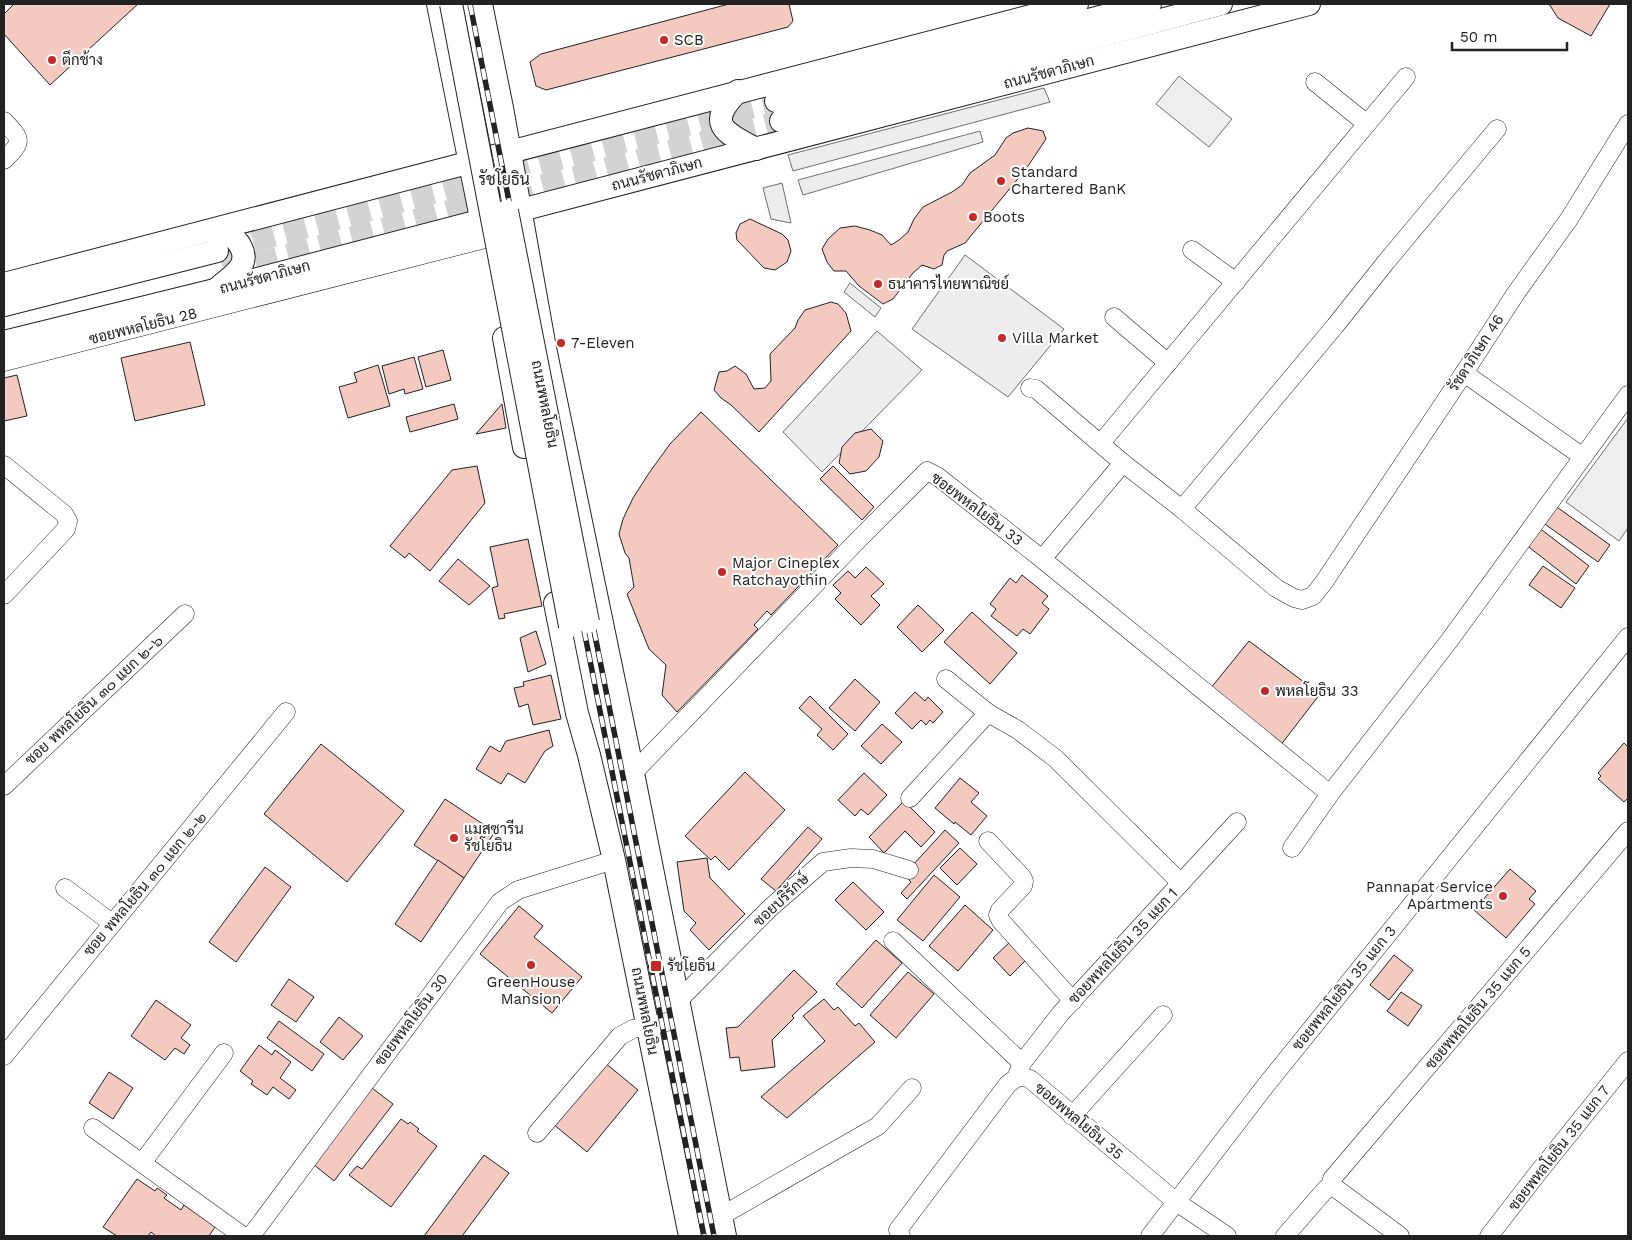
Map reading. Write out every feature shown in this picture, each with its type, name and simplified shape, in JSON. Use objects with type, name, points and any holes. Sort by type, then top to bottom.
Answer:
[{"type":"main road","name":"ถนนพหลโยธิน","points":[[438,4],[577,712],[614,860],[690,1236]]},
{"type":"main road","name":"ถนนพหลโยธิน","points":[[451,4],[579,624],[618,774],[638,798]]},
{"type":"main road","name":"ถนนพหลโยธิน","points":[[466,4],[579,624],[598,760],[596,786]]},
{"type":"main road","name":"ถนนพหลโยธิน","points":[[481,4],[545,348],[633,773],[723,1226]]},
{"type":"main road","points":[[4,284],[1077,4]]},
{"type":"main road","name":"ถนนรัชดาภิเษก","points":[[1150,4],[778,111],[1221,4]]},
{"type":"main road","name":"ถนนรัชดาภิเษก","points":[[4,306],[483,229],[520,210],[1309,4]]},
{"type":"main road","points":[[450,66],[463,70],[478,70],[485,67],[492,59]]},
{"type":"main road","points":[[738,91],[723,109],[721,121],[728,134],[756,149]]},
{"type":"main road","points":[[207,231],[233,237],[243,250],[244,256],[240,268],[218,271]]},
{"type":"main road","name":"ถนนรัชดาภิเษก","points":[[4,327],[218,271]]},
{"type":"main road","name":"ถนนรัชดาภิเษก","points":[[4,342],[218,271]]},
{"type":"main road","points":[[508,360],[530,345],[540,345],[545,348]]},
{"type":"street","points":[[1101,444],[1406,77]]},
{"type":"street","points":[[1315,82],[1367,124]]},
{"type":"street","points":[[4,121],[15,133],[18,140],[16,148],[4,160]]},
{"type":"street","name":"รัชดาภิเษก 46","points":[[1030,388],[1036,389],[1276,588],[1294,598],[1302,600],[1313,596],[1516,293],[1568,219],[1628,125]]},
{"type":"street","points":[[1182,509],[1336,326],[1386,262],[1497,129]]},
{"type":"street","name":"ซอยพหลโยธิน 28","points":[[4,362],[483,229]]},
{"type":"street","points":[[1192,250],[1236,282]]},
{"type":"street","points":[[1114,317],[1168,363]]},
{"type":"street","points":[[1464,373],[1583,456]]},
{"type":"street","points":[[1292,848],[1330,794],[1448,641],[1628,395]]},
{"type":"street","points":[[1042,559],[1123,463]]},
{"type":"street","points":[[4,465],[64,514],[68,521],[66,529],[4,596]]},
{"type":"street","name":"ซอยพหลโยธิน 33","points":[[633,773],[927,471],[937,476],[1042,559],[1330,794]]},
{"type":"street","name":"ซอย พหลโยธิน ๓๐ แยก ๒-๖","points":[[4,786],[185,614]]},
{"type":"street","name":"ซอยพหลโยธิน 35 แยก 3","points":[[1150,1236],[1266,1085],[1628,637]]},
{"type":"street","points":[[946,679],[988,713],[1018,730],[1055,758],[1181,883]]},
{"type":"street","name":"ซอย พหลโยธิน ๓๐ แยก ๒-๒","points":[[4,1056],[286,712]]},
{"type":"street","points":[[910,798],[988,713]]},
{"type":"street","name":"ซอยพหลโยธิน 35 แยก 1","points":[[1020,1070],[1062,1013],[1237,822]]},
{"type":"street","name":"ซอยพหลโยธิน 35 แยก 5","points":[[1330,1187],[1332,1179],[1628,831]]},
{"type":"street","points":[[988,841],[1024,881],[1023,886],[1000,910],[998,915],[1073,1001]]},
{"type":"street","name":"ซอยบริรักษ์","points":[[679,1010],[770,908],[823,862],[851,858],[873,859],[910,870]]},
{"type":"street","name":"ซอยพหลโยธิน 30","points":[[251,1236],[500,902],[518,890],[614,860]]},
{"type":"street","points":[[65,888],[112,923]]},
{"type":"street","points":[[893,941],[1020,1070]]},
{"type":"street","points":[[537,1133],[620,1036],[633,1029],[648,1026],[679,1010]]},
{"type":"street","points":[[1072,1116],[1163,1015]]},
{"type":"street","points":[[142,1163],[224,1053]]},
{"type":"street","name":"ซอยพหลโยธิน 35 แยก 7","points":[[1489,1236],[1628,1061]]},
{"type":"street","name":"ซอยพหลโยธิน 35","points":[[1020,1070],[1021,1076],[1030,1080],[1176,1201],[1227,1236]]},
{"type":"street","name":"ซอยพหลโยธิน 35","points":[[901,1236],[898,1230],[1020,1070]]},
{"type":"street","points":[[723,1226],[878,1126],[912,1088]]},
{"type":"street","points":[[93,1128],[243,1236]]},
{"type":"street","points":[[1285,1236],[1326,1188],[1330,1187],[1334,1187],[1400,1236]]},
{"type":"shaded area","points":[[1179,76],[1232,119],[1209,147],[1156,104]]},
{"type":"shaded area","points":[[1044,88],[1050,102],[793,171],[788,155]]},
{"type":"shaded area","points":[[980,131],[983,142],[803,195],[798,180]]},
{"type":"shaded area","points":[[782,183],[791,223],[771,219],[763,188]]},
{"type":"shaded area","points":[[965,255],[1064,329],[1008,397],[912,329]]},
{"type":"shaded area","points":[[850,283],[881,308],[875,317],[844,292]]},
{"type":"shaded area","points":[[877,331],[922,370],[822,472],[783,432]]},
{"type":"shaded area","points":[[1628,418],[1628,528],[1619,541],[1566,502]]},
{"type":"building","name":"ตึกช้าง","points":[[14,4],[138,4],[50,85],[4,34],[4,14]]},
{"type":"building","name":"SCB","points":[[729,4],[789,4],[793,21],[788,27],[546,90],[536,86],[530,62],[541,54]]},
{"type":"building","points":[[1549,4],[1610,4],[1591,36],[1558,18]]},
{"type":"building","points":[[1028,128],[1043,131],[1046,139],[1026,169],[965,243],[947,251],[942,265],[934,269],[922,265],[913,273],[893,299],[883,304],[859,286],[846,271],[834,271],[827,262],[822,249],[828,239],[840,228],[855,226],[870,230],[882,235],[891,245],[899,240],[908,232],[914,219],[923,207],[962,185],[970,173],[995,155],[1006,138],[1013,133]]},
{"type":"building","points":[[750,219],[782,234],[788,240],[791,251],[787,262],[775,270],[764,268],[737,240],[736,233],[740,224]]},
{"type":"building","points":[[831,302],[838,304],[846,313],[851,331],[759,432],[714,390],[719,372],[727,371],[735,366],[746,374],[754,389],[765,388],[771,381],[770,354],[795,328],[805,310]]},
{"type":"building","points":[[190,342],[205,405],[135,421],[121,358]]},
{"type":"building","points":[[443,350],[451,380],[426,387],[418,357]]},
{"type":"building","points":[[414,357],[423,389],[405,394],[404,389],[389,394],[382,366]]},
{"type":"building","points":[[378,365],[390,406],[348,418],[339,387],[357,382],[354,373]]},
{"type":"building","points":[[17,375],[27,416],[4,421],[4,378]]},
{"type":"building","points":[[454,404],[458,419],[410,432],[406,417]]},
{"type":"building","points":[[502,404],[506,428],[476,434]]},
{"type":"building","name":"Major Cineplex Ratchayothin","points":[[701,412],[838,545],[771,615],[767,611],[754,625],[758,629],[677,712],[662,695],[666,665],[649,649],[627,594],[634,587],[629,558],[625,553],[619,534],[623,519],[633,498],[649,473],[670,444]]},
{"type":"building","points":[[871,429],[883,441],[879,457],[866,471],[850,474],[839,463],[842,447],[855,433]]},
{"type":"building","points":[[477,466],[485,503],[430,571],[409,553],[405,558],[390,546],[452,470]]},
{"type":"building","points":[[833,466],[874,507],[862,520],[820,479]]},
{"type":"building","points":[[1554,505],[1610,545],[1598,562],[1542,522]]},
{"type":"building","points":[[1538,527],[1589,566],[1576,584],[1525,544]]},
{"type":"building","points":[[528,539],[542,606],[504,614],[505,618],[499,619],[492,588],[498,586],[490,547]]},
{"type":"building","points":[[458,559],[490,586],[469,605],[439,581]]},
{"type":"building","points":[[1543,566],[1575,588],[1561,608],[1529,585]]},
{"type":"building","points":[[866,567],[884,584],[871,596],[880,605],[861,625],[835,599],[841,593],[833,585],[848,571],[855,578]]},
{"type":"building","points":[[1022,575],[1048,596],[1042,603],[1049,609],[1030,634],[1023,629],[1017,636],[991,616],[996,609],[990,604],[1010,578],[1016,583]]},
{"type":"building","points":[[918,605],[944,630],[922,652],[897,627]]},
{"type":"building","points":[[972,612],[1017,653],[990,684],[944,642]]},
{"type":"building","points":[[536,631],[546,664],[528,672],[520,638]]},
{"type":"building","name":"พหลโยธิน 33","points":[[1249,641],[1320,694],[1280,746],[1210,689]]},
{"type":"building","points":[[551,675],[561,719],[533,725],[528,704],[519,707],[514,688],[524,686],[523,682]]},
{"type":"building","points":[[855,679],[880,702],[855,731],[829,708]]},
{"type":"building","points":[[915,692],[925,701],[928,697],[943,712],[933,723],[930,720],[926,725],[921,720],[912,729],[895,713]]},
{"type":"building","points":[[810,696],[848,734],[833,750],[817,735],[822,729],[799,708]]},
{"type":"building","points":[[882,724],[902,742],[881,764],[861,746]]},
{"type":"building","points":[[549,730],[553,746],[545,751],[525,783],[508,773],[501,784],[476,769],[490,746],[500,752],[506,741]]},
{"type":"building","points":[[1624,743],[1628,745],[1628,798],[1624,802],[1598,779],[1601,776],[1598,773]]},
{"type":"building","points":[[321,744],[404,811],[347,882],[264,814]]},
{"type":"building","points":[[745,772],[785,810],[729,870],[715,856],[711,860],[685,836]]},
{"type":"building","points":[[864,773],[887,795],[868,815],[861,809],[855,816],[838,800]]},
{"type":"building","points":[[960,778],[979,793],[971,802],[987,816],[971,835],[935,808]]},
{"type":"building","name":"แมสซารีน รัชโยธิน","points":[[445,799],[495,832],[464,878],[414,845]]},
{"type":"building","points":[[904,801],[935,832],[921,847],[905,831],[884,853],[869,837]]},
{"type":"building","points":[[808,827],[822,839],[776,891],[761,879]]},
{"type":"building","points":[[945,830],[959,843],[907,899],[901,893],[911,882],[908,879],[916,869],[912,866]]},
{"type":"building","points":[[960,848],[977,864],[957,885],[940,868]]},
{"type":"building","points":[[707,858],[710,878],[745,914],[709,950],[690,930],[696,923],[684,911],[677,862]]},
{"type":"building","points":[[438,860],[464,878],[421,942],[395,924]]},
{"type":"building","points":[[265,867],[291,887],[236,962],[209,942]]},
{"type":"building","points":[[1510,869],[1536,891],[1529,899],[1535,904],[1506,938],[1474,910]]},
{"type":"building","points":[[934,875],[960,897],[923,941],[897,920]]},
{"type":"building","points":[[853,882],[884,912],[866,930],[835,900]]},
{"type":"building","points":[[965,905],[993,930],[958,971],[929,946]]},
{"type":"building","name":"GreenHouse Mansion","points":[[519,906],[543,926],[534,937],[582,977],[552,1013],[480,954]]},
{"type":"building","points":[[876,940],[902,963],[862,1008],[836,984]]},
{"type":"building","points":[[1010,942],[1027,959],[1010,976],[993,958]]},
{"type":"building","points":[[1394,955],[1413,970],[1389,1000],[1370,985]]},
{"type":"building","points":[[794,970],[817,992],[792,1016],[794,1018],[772,1040],[775,1067],[741,1071],[739,1057],[730,1058],[726,1028],[738,1027]]},
{"type":"building","points":[[908,972],[934,994],[896,1038],[870,1015]]},
{"type":"building","points":[[289,979],[314,997],[296,1022],[271,1005]]},
{"type":"building","points":[[1401,992],[1422,1006],[1408,1026],[1387,1011]]},
{"type":"building","points":[[824,999],[834,1010],[838,1007],[855,1026],[859,1023],[875,1042],[787,1118],[761,1097],[825,1041],[803,1016]]},
{"type":"building","points":[[156,1000],[191,1025],[181,1038],[190,1045],[184,1054],[175,1048],[165,1060],[131,1036]]},
{"type":"building","points":[[339,1017],[363,1036],[343,1060],[320,1042]]},
{"type":"building","points":[[279,1021],[324,1054],[312,1071],[267,1038]]},
{"type":"building","points":[[259,1045],[272,1055],[275,1050],[291,1062],[280,1078],[296,1090],[289,1099],[273,1087],[267,1095],[251,1084],[253,1081],[240,1071]]},
{"type":"building","points":[[604,1062],[638,1090],[587,1152],[553,1124]]},
{"type":"building","points":[[109,1072],[133,1088],[113,1119],[89,1103]]},
{"type":"building","points":[[372,1088],[393,1104],[334,1181],[313,1164]]},
{"type":"building","points":[[401,1119],[408,1124],[410,1122],[419,1129],[417,1131],[437,1146],[391,1207],[349,1175],[357,1166],[362,1169]]},
{"type":"building","points":[[484,1155],[509,1173],[462,1236],[424,1236]]},
{"type":"building","points":[[137,1179],[155,1191],[157,1188],[167,1195],[164,1198],[181,1210],[184,1205],[215,1227],[209,1236],[156,1236],[151,1232],[148,1236],[117,1236],[103,1227]]},
{"type":"tunnel","points":[[221,250],[776,101]]},
{"type":"tunnel","points":[[224,272],[781,121]]},
{"type":"railway","points":[[460,4],[704,1236]]},
{"type":"railway","points":[[470,4],[714,1236]]},
{"type":"place","name":"SCB","points":[[664,40]]},
{"type":"place","name":"ตึกช้าง","points":[[52,60]]},
{"type":"place","name":"Standard Chartered BanK","points":[[1001,181]]},
{"type":"place","name":"Boots","points":[[973,217]]},
{"type":"place","name":"ธนาคารไทยพาณิชย์","points":[[878,284]]},
{"type":"place","name":"Villa Market","points":[[1002,338]]},
{"type":"place","name":"7-Eleven","points":[[561,343]]},
{"type":"place","name":"Major Cineplex Ratchayothin","points":[[722,572]]},
{"type":"place","name":"พหลโยธิน 33","points":[[1265,691]]},
{"type":"place","name":"แมสซารีน รัชโยธิน","points":[[454,838]]},
{"type":"place","name":"Pannapat Service Apartments","points":[[1503,896]]},
{"type":"place","name":"GreenHouse Mansion","points":[[531,965]]},
{"type":"place","name":"รัชโยธิน","points":[[656,966]]},
{"type":"district","name":"รัชโยธิน","points":[[504,179]]}]
